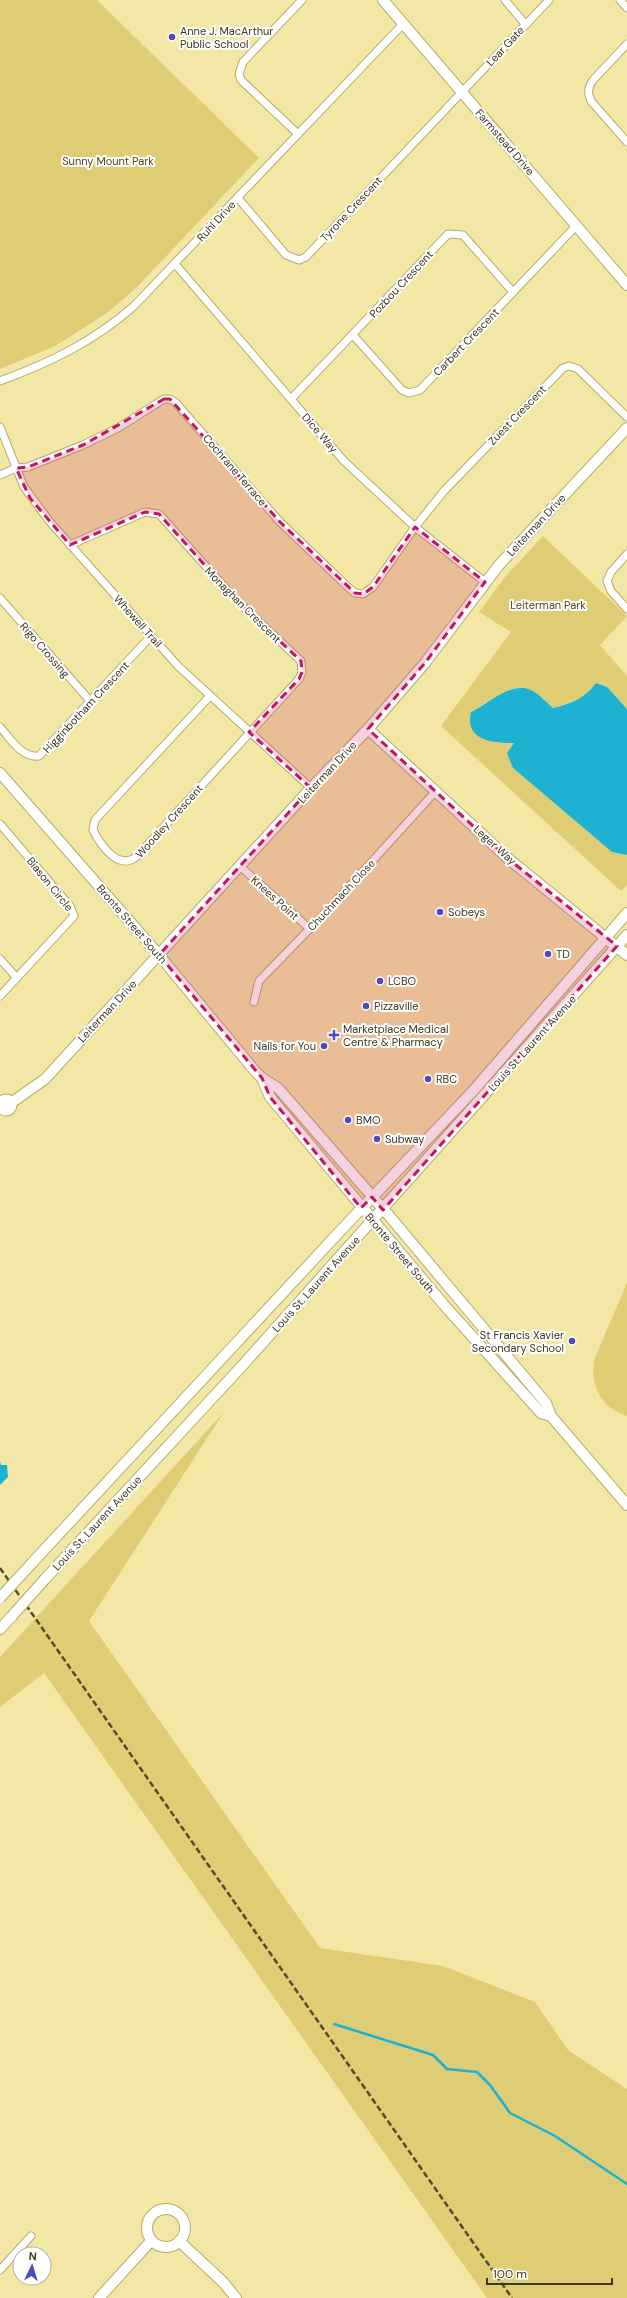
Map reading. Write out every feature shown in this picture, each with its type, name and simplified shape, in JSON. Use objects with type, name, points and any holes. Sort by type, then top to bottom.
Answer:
[{"type":"main road","name":"Farmstead Drive","points":[[383,0],[627,285]]},
{"type":"main road","name":"Leiterman Drive","points":[[5,1100],[45,1079],[311,788],[368,728],[424,663],[485,582],[527,533],[627,428]]},
{"type":"main road","name":"Leger Way","points":[[368,728],[435,792],[511,861],[627,955]]},
{"type":"main road","name":"Bronte Street South","points":[[0,773],[159,955],[262,1078],[270,1097],[372,1221],[444,1305],[541,1413],[551,1416]]},
{"type":"main road","name":"Louis St. Laurent Avenue","points":[[0,1598],[361,1208],[473,1090],[627,913]]},
{"type":"main road","name":"Louis St. Laurent Avenue","points":[[0,1629],[383,1210],[627,935]]},
{"type":"main road","name":"Bronte Street South","points":[[262,1078],[278,1088],[372,1197],[546,1403],[551,1416],[627,1505]]},
{"type":"main road","points":[[166,2209],[172,2210],[182,2218],[185,2230],[180,2241],[168,2247],[162,2247],[151,2241],[146,2229],[147,2223],[154,2212],[166,2209]]},
{"type":"main road","points":[[103,2297],[151,2241]]},
{"type":"main road","points":[[180,2241],[223,2282],[236,2298]]},
{"type":"street","points":[[298,134],[241,80],[240,74],[244,62],[302,0]]},
{"type":"street","points":[[505,0],[526,24]]},
{"type":"street","name":"Lear Gate","points":[[462,92],[549,0]]},
{"type":"street","points":[[620,0],[627,8]]},
{"type":"street","name":"Ruhl Drive","points":[[0,381],[53,361],[105,329],[145,296],[403,24]]},
{"type":"street","points":[[627,44],[589,85],[588,92],[591,101],[627,142]]},
{"type":"street","name":"Tyrone Crescent","points":[[238,198],[286,255],[299,260],[306,257],[462,92]]},
{"type":"street","name":"Carbert Crescent","points":[[353,334],[402,390],[415,392],[420,390],[576,226]]},
{"type":"street","name":"Pozbou Crescent","points":[[291,399],[448,234],[462,235],[513,292]]},
{"type":"street","name":"Dice Way","points":[[175,264],[344,461],[415,526],[485,582]]},
{"type":"street","name":"Zuest Crescent","points":[[415,526],[444,491],[563,368],[569,366],[578,368],[627,417]]},
{"type":"street","name":"Cochrane Terrace","points":[[16,468],[28,467],[83,445],[118,428],[164,399],[170,399],[176,403],[280,522],[356,593],[363,594],[373,587],[415,526]]},
{"type":"street","name":"Whewell Trail","points":[[0,427],[16,468],[30,498],[70,545],[178,666],[311,788]]},
{"type":"street","points":[[0,475],[16,468]]},
{"type":"street","name":"Monaghan Crescent","points":[[70,545],[145,512],[159,514],[236,600],[301,661],[302,672],[299,679],[250,732]]},
{"type":"street","points":[[627,554],[610,572],[607,580],[611,591],[627,609]]},
{"type":"street","name":"Rigo Crossing","points":[[0,598],[91,702]]},
{"type":"street","name":"Higginbotham Crescent","points":[[0,727],[25,754],[32,757],[39,756],[151,636]]},
{"type":"street","name":"Woodley Crescent","points":[[210,696],[95,820],[93,830],[112,856],[126,862],[134,860],[250,732]]},
{"type":"street","name":"Chuchmach Close","points":[[254,1002],[259,981],[310,929],[435,792]]},
{"type":"street","name":"Biason Circle","points":[[0,824],[70,906],[74,916],[0,996]]},
{"type":"street","name":"Knees Point","points":[[240,867],[310,929]]},
{"type":"street","points":[[0,959],[17,978]]},
{"type":"street","points":[[0,2270],[31,2236]]},
{"type":"highlighted area","points":[[164,399],[170,399],[280,522],[355,593],[363,594],[373,587],[415,527],[485,582],[425,663],[368,729],[511,861],[617,946],[383,1210],[372,1197],[361,1208],[270,1097],[262,1078],[159,955],[311,788],[249,732],[299,679],[302,672],[301,661],[236,600],[159,514],[145,512],[70,545],[30,498],[16,468],[28,467],[83,445]]},
{"type":"green space","name":"Sunny Mount Park","points":[[0,0],[97,0],[259,158],[137,287],[107,313],[55,346],[0,369]]},
{"type":"green space","name":"Leiterman Park","points":[[543,536],[627,616],[600,645],[627,676],[627,709],[607,687],[597,683],[577,700],[553,708],[542,698],[492,699],[471,712],[497,743],[515,743],[513,768],[612,852],[627,855],[627,885],[621,891],[441,726],[511,632],[479,612],[505,577]]},
{"type":"green space","points":[[627,1283],[627,1416],[610,1408],[604,1402],[596,1387],[593,1370],[594,1360]]},
{"type":"green space","points":[[224,1412],[89,1621],[320,1948],[443,1966],[535,2002],[568,2050],[627,2089],[627,2298],[487,2298],[44,1673],[0,1707],[0,1657]]},
{"type":"water","points":[[596,683],[607,687],[627,709],[627,855],[612,852],[513,768],[507,753],[514,743],[490,741],[482,738],[476,735],[470,722],[471,712],[508,691],[523,688],[531,690],[553,708],[566,705],[577,700],[587,693]]},
{"type":"water","points":[[0,1461],[1,1465],[7,1465],[8,1477],[0,1485]]},
{"type":"waterway","points":[[334,2024],[433,2055],[447,2069],[477,2072],[490,2085],[510,2113],[555,2136],[627,2184]]},
{"type":"railway","points":[[0,1568],[512,2298]]},
{"type":"place","name":"Anne J. MacArthur Public School","points":[[172,37]]},
{"type":"place","name":"Sobeys","points":[[440,912]]},
{"type":"place","name":"TD","points":[[548,954]]},
{"type":"place","name":"LCBO","points":[[380,981]]},
{"type":"place","name":"Pizzaville","points":[[366,1006]]},
{"type":"place","name":"Marketplace Medical Centre & Pharmacy","points":[[334,1035]]},
{"type":"place","name":"Nails for You","points":[[324,1046]]},
{"type":"place","name":"RBC","points":[[428,1079]]},
{"type":"place","name":"BMO","points":[[348,1120]]},
{"type":"place","name":"Subway","points":[[377,1139]]},
{"type":"place","name":"St Francis Xavier Secondary School","points":[[572,1341]]}]
